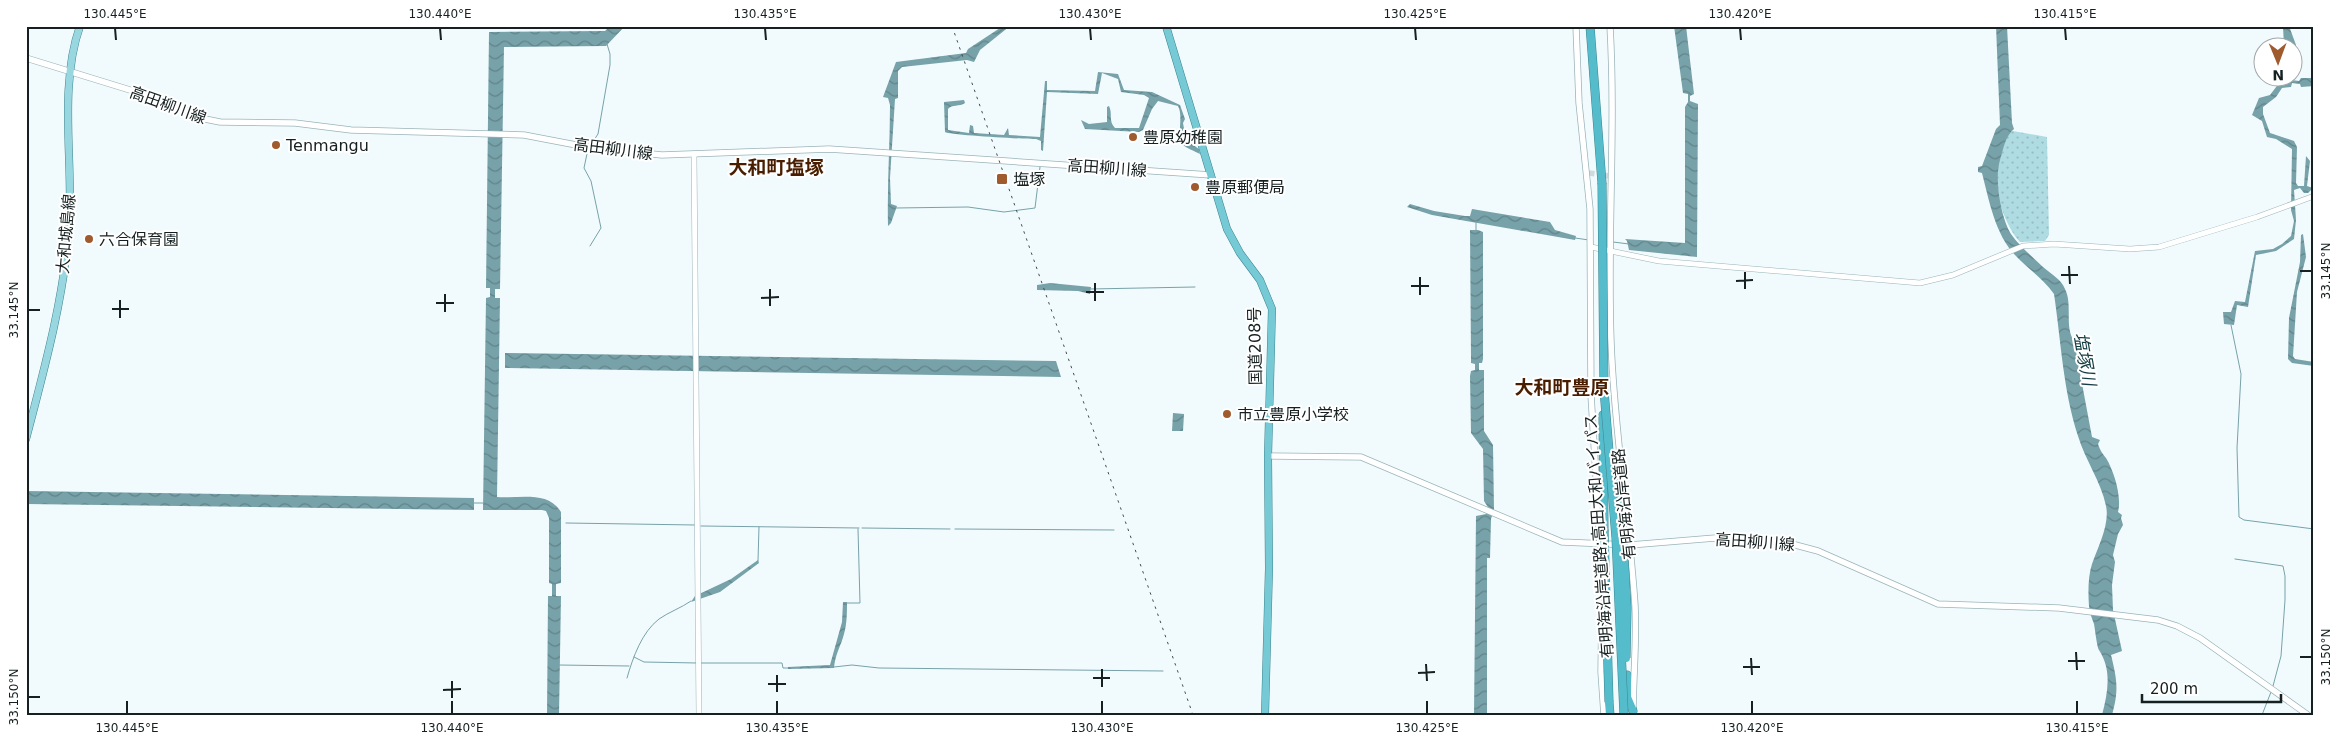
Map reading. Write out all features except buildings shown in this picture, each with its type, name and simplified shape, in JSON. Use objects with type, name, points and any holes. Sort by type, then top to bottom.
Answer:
[{"type":"highway","name":"国道208号","points":[[1166,26],[1227,229],[1240,253],[1260,280],[1272,309],[1268,456],[1269,568],[1264,715]]},
{"type":"highway","name":"有明海沿岸道路;高田大和バイパス","points":[[1590,26],[1602,183],[1604,390],[1616,530],[1624,715]]},
{"type":"highway","points":[[1604,390],[1625,552],[1628,697],[1633,713]]},
{"type":"highway","points":[[1604,390],[1606,608],[1610,715]]},
{"type":"main road","name":"大和城島線","points":[[26,439],[52,341],[67,247],[70,202],[70,72],[73,51],[80,26]]},
{"type":"main road","points":[[1576,26],[1579,103],[1590,208],[1591,247]]},
{"type":"main road","points":[[1610,26],[1613,92],[1610,252]]},
{"type":"main road","name":"高田柳川線","points":[[26,58],[169,102],[212,121],[252,124],[295,123],[351,130],[524,135],[618,152],[662,155],[829,149],[1211,175]]},
{"type":"main road","name":"有明海沿岸道路","points":[[1591,247],[1591,395],[1603,616],[1601,672],[1604,715]]},
{"type":"main road","name":"有明海沿岸道路","points":[[1610,252],[1609,278],[1616,430],[1630,546],[1635,607],[1633,713]]},
{"type":"main road","name":"高田柳川線","points":[[1268,456],[1361,457],[1562,542],[1630,546],[1715,538],[1758,539],[1788,543],[1818,551],[1938,604],[2052,607],[2158,620],[2190,632],[2308,715]]},
{"type":"street","points":[[694,155],[699,715]]},
{"type":"street","points":[[1591,247],[1659,261],[1920,283],[1953,275],[2023,246],[2047,244],[2130,249],[2159,247],[2257,217],[2314,196]]},
{"type":"shaded area","points":[[2013,131],[2047,137],[2049,235],[2045,241],[2020,242],[2009,227],[1997,195],[1994,174],[1995,161],[2009,132]]},
{"type":"water","points":[[610,26],[625,26],[606,46],[504,47],[500,289],[495,289],[495,298],[500,298],[497,497],[541,498],[555,505],[561,512],[561,583],[556,584],[556,596],[561,596],[559,715],[547,715],[548,596],[552,596],[552,584],[549,583],[549,518],[546,511],[542,510],[483,510],[486,298],[490,297],[490,288],[486,288],[489,32],[605,31]]},
{"type":"water","points":[[1003,26],[1010,26],[980,50],[974,62],[967,60],[902,67],[898,71],[898,98],[895,99],[890,178],[891,204],[897,206],[891,223],[888,226],[890,105],[888,98],[883,97],[896,62],[966,53],[968,49]]},
{"type":"water","points":[[1674,26],[1686,26],[1694,94],[1690,96],[1690,101],[1698,104],[1697,257],[1629,250],[1625,239],[1685,243],[1685,107],[1688,102],[1688,94],[1683,93]]},
{"type":"water","name":"塩塚川","points":[[1996,26],[2007,26],[2012,123],[2014,129],[2006,139],[1998,168],[1998,188],[2004,218],[2014,238],[2058,279],[2065,289],[2071,335],[2074,341],[2092,437],[2100,440],[2098,444],[2112,470],[2119,499],[2118,512],[2122,515],[2123,525],[2118,534],[2113,555],[2115,562],[2112,585],[2113,610],[2122,651],[2111,655],[2116,685],[2116,699],[2112,715],[2102,715],[2108,681],[2106,665],[2099,650],[2088,596],[2091,569],[2105,528],[2107,513],[2104,497],[2081,445],[2073,419],[2066,383],[2054,294],[2008,247],[2002,237],[1990,205],[1982,173],[1978,172],[1978,167],[1982,166],[1996,129],[2000,125]]},
{"type":"water","points":[[2283,26],[2289,26],[2293,38],[2284,38]]},
{"type":"water","points":[[1098,72],[1118,74],[1124,90],[1152,92],[1180,105],[1185,119],[1183,123],[1186,140],[1199,149],[1200,154],[1186,147],[1180,141],[1180,111],[1178,106],[1158,101],[1152,109],[1143,130],[1139,132],[1085,129],[1081,120],[1089,124],[1107,122],[1107,107],[1109,106],[1112,123],[1115,128],[1139,128],[1149,98],[1144,95],[1121,92],[1118,79],[1102,73],[1098,94],[1047,92],[1043,151],[1041,150],[1041,141],[1036,139],[972,136],[945,132],[944,102],[964,100],[965,103],[948,109],[948,130],[969,133],[970,125],[973,126],[974,133],[1004,135],[1008,128],[1009,135],[1040,137],[1045,81],[1047,81],[1047,90],[1095,91]]},
{"type":"water","points":[[2302,78],[2314,78],[2314,86],[2302,87]]},
{"type":"water","points":[[2275,88],[2282,88],[2276,97],[2263,107],[2263,114],[2270,133],[2294,141],[2297,147],[2296,183],[2298,186],[2304,186],[2306,156],[2310,161],[2307,186],[2313,188],[2308,193],[2304,193],[2300,188],[2294,190],[2296,220],[2294,239],[2276,251],[2256,255],[2248,307],[2237,305],[2234,325],[2224,324],[2223,312],[2231,312],[2235,301],[2245,302],[2255,251],[2273,249],[2291,236],[2294,221],[2291,210],[2292,149],[2276,139],[2267,137],[2262,121],[2252,115],[2259,98],[2270,95]]},
{"type":"water","points":[[1410,204],[1434,211],[1465,216],[1470,216],[1472,209],[1550,222],[1555,230],[1576,236],[1575,240],[1432,215],[1407,207]]},
{"type":"water","points":[[1470,230],[1483,232],[1483,359],[1482,363],[1479,363],[1479,370],[1484,370],[1484,431],[1493,445],[1494,510],[1491,519],[1490,558],[1487,558],[1487,715],[1474,715],[1476,516],[1486,514],[1489,509],[1484,501],[1483,449],[1471,433],[1470,376],[1471,371],[1475,370],[1475,364],[1471,363]]},
{"type":"water","points":[[2303,234],[2306,257],[2297,292],[2293,356],[2295,359],[2314,362],[2314,366],[2292,363],[2288,359],[2289,318],[2300,262],[2301,235]]},
{"type":"water","points":[[1050,283],[1091,287],[1090,294],[1078,291],[1037,290],[1037,285]]},
{"type":"water","points":[[505,353],[1056,361],[1061,377],[505,368]]},
{"type":"water","points":[[1173,413],[1184,414],[1183,431],[1172,431]]},
{"type":"water","points":[[26,491],[474,498],[474,510],[26,504]]},
{"type":"water","points":[[758,560],[759,563],[720,592],[691,602],[695,596],[731,579]]},
{"type":"water","points":[[843,602],[847,602],[846,626],[834,668],[788,669],[788,667],[830,665],[842,622]]},
{"type":"waterway","points":[[590,146],[598,134],[610,65],[610,54],[607,44]]},
{"type":"waterway","points":[[588,149],[584,168],[591,181],[601,228],[590,246]]},
{"type":"waterway","points":[[896,208],[968,207],[1004,212],[1035,208],[1040,167]]},
{"type":"waterway","points":[[1476,221],[1476,230]]},
{"type":"waterway","points":[[1575,238],[1589,240]]},
{"type":"waterway","points":[[1613,242],[1629,244]]},
{"type":"waterway","points":[[1090,289],[1195,287]]},
{"type":"waterway","points":[[2231,325],[2241,374],[2237,448],[2239,517],[2244,520],[2314,529]]},
{"type":"waterway","points":[[474,503],[483,503]]},
{"type":"waterway","points":[[566,523],[695,525]]},
{"type":"waterway","points":[[701,526],[859,528]]},
{"type":"waterway","points":[[758,561],[759,527]]},
{"type":"waterway","points":[[862,528],[950,529]]},
{"type":"waterway","points":[[846,603],[860,603],[858,529]]},
{"type":"waterway","points":[[955,529],[1114,530]]},
{"type":"waterway","points":[[2235,559],[2283,566],[2285,600],[2281,656],[2273,686]]},
{"type":"waterway","points":[[627,678],[635,654],[653,624],[691,601]]},
{"type":"waterway","points":[[634,657],[644,662],[697,663]]},
{"type":"waterway","points":[[701,663],[782,663],[783,668],[788,668]]},
{"type":"waterway","points":[[558,665],[629,666]]},
{"type":"waterway","points":[[834,667],[852,665],[879,668],[1163,671]]},
{"type":"waterway","points":[[2262,715],[2271,692]]},
{"type":"tunnel","points":[[1589,173],[1609,176]]},
{"type":"railway","points":[[952,26],[1193,715]]},
{"type":"place","name":"豊原幼稚園","points":[[1133,137]]},
{"type":"place","name":"Tenmangu","points":[[276,145]]},
{"type":"place","name":"塩塚","points":[[1002,179]]},
{"type":"place","name":"豊原郵便局","points":[[1195,187]]},
{"type":"place","name":"六合保育園","points":[[89,239]]},
{"type":"place","name":"市立豊原小学校","points":[[1227,414]]},
{"type":"district","name":"大和町塩塚","points":[[776,167]]},
{"type":"district","name":"大和町豊原","points":[[1562,387]]}]
